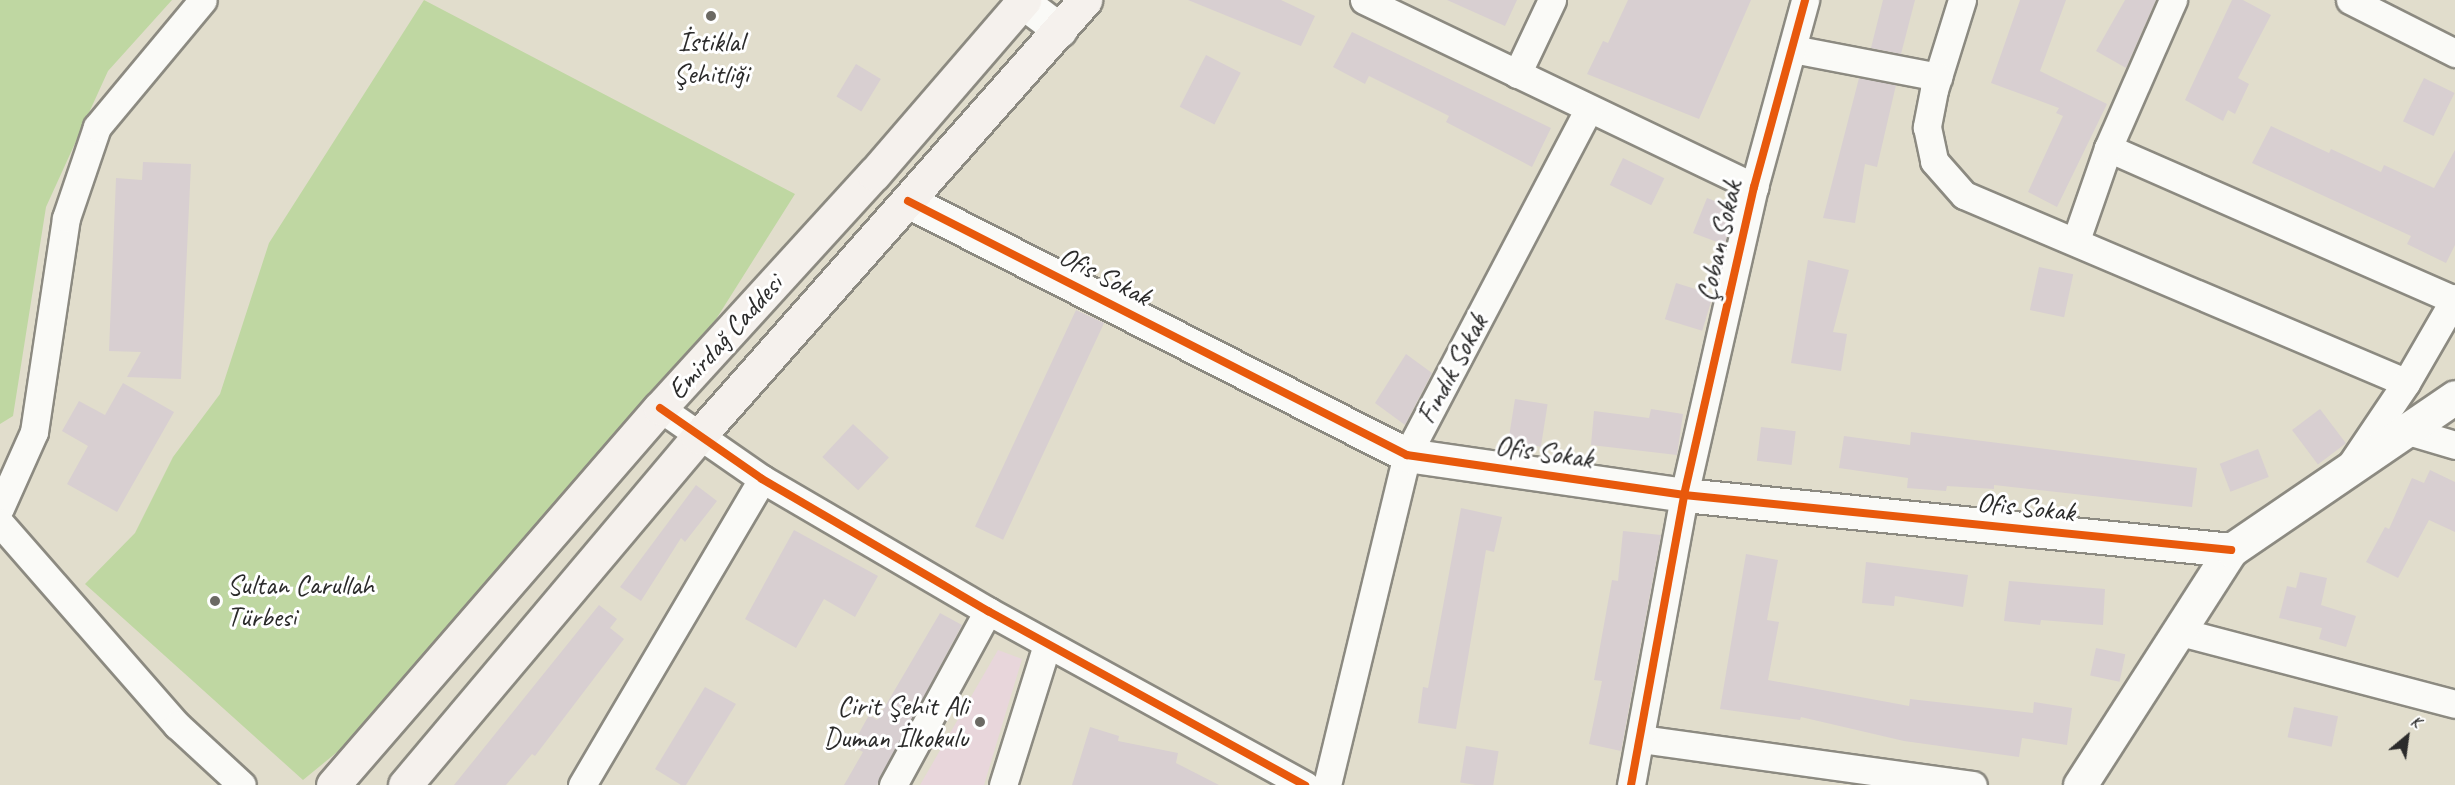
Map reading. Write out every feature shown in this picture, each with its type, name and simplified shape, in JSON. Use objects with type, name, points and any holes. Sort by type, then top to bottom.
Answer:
[{"type":"main road","name":"Emirdağ Caddesi","points":[[405,785],[698,437],[1085,0]]},
{"type":"main road","name":"Emirdağ Caddesi","points":[[333,785],[660,408],[874,174],[1022,1]]},
{"type":"street","points":[[0,508],[34,432],[66,218],[97,127],[203,0]]},
{"type":"street","points":[[1364,0],[1588,110],[1754,187]]},
{"type":"street","points":[[1517,74],[1552,0]]},
{"type":"street","name":"Çoban Sokak","points":[[1631,785],[1684,495],[1754,187],[1805,0]]},
{"type":"street","points":[[1962,0],[1938,77],[1927,127],[1935,161],[1964,195],[2076,240],[2406,383]]},
{"type":"street","points":[[2076,240],[2108,148],[2174,0]]},
{"type":"street","points":[[1022,1],[1060,30]]},
{"type":"street","points":[[2352,1],[2455,53]]},
{"type":"street","points":[[1793,49],[1938,77]]},
{"type":"street","name":"Fındık Sokak","points":[[1328,785],[1407,455],[1588,110]]},
{"type":"street","points":[[2108,148],[2454,299],[2406,383],[2346,471]]},
{"type":"street","name":"Ofis Sokak","points":[[908,201],[1407,455],[1684,495],[2231,550]]},
{"type":"street","points":[[2080,785],[2181,632],[2231,550],[2455,397]]},
{"type":"street","points":[[660,408],[698,437],[762,479],[1047,645],[1305,785]]},
{"type":"street","points":[[2405,430],[2455,445]]},
{"type":"street","points":[[582,785],[762,479]]},
{"type":"street","points":[[0,523],[177,726],[242,785]]},
{"type":"street","points":[[893,785],[988,611]]},
{"type":"street","points":[[2181,632],[2455,704]]},
{"type":"street","points":[[1003,785],[1047,645]]},
{"type":"street","points":[[1641,739],[1973,785]]},
{"type":"shaded area","name":"Cirit Şehit Ali Duman İlkokulu","points":[[998,650],[1022,659],[984,785],[920,785]]},
{"type":"green space","points":[[0,0],[172,0],[108,71],[46,207],[13,416],[0,424]]},
{"type":"green space","points":[[424,0],[795,194],[660,408],[424,681],[303,780],[85,584],[135,533],[173,457],[220,394],[269,243]]},
{"type":"building","points":[[1188,0],[1281,0],[1315,16],[1301,46]]},
{"type":"building","points":[[1447,0],[1517,0],[1505,26]]},
{"type":"building","points":[[1628,0],[1751,0],[1699,119],[1587,74],[1603,41],[1608,43]]},
{"type":"building","points":[[1883,0],[1915,0],[1901,54],[1871,48]]},
{"type":"building","points":[[2020,0],[2066,0],[2040,71],[2107,104],[2057,207],[2028,192],[2063,116],[2056,113],[2059,108],[1991,83]]},
{"type":"building","points":[[2125,0],[2156,0],[2126,68],[2096,51]]},
{"type":"building","points":[[2232,0],[2243,0],[2271,15],[2238,78],[2249,84],[2235,114],[2228,110],[2223,121],[2185,100]]},
{"type":"building","points":[[1352,32],[1551,128],[1532,167],[1446,122],[1449,116],[1369,76],[1365,84],[1333,67]]},
{"type":"building","points":[[1206,55],[1241,73],[1214,124],[1180,107]]},
{"type":"building","points":[[856,64],[881,79],[861,112],[836,97]]},
{"type":"building","points":[[1859,78],[1896,85],[1877,167],[1865,164],[1855,223],[1823,218]]},
{"type":"building","points":[[2424,78],[2455,93],[2434,136],[2403,121]]},
{"type":"building","points":[[2271,126],[2329,153],[2331,149],[2381,172],[2384,165],[2434,188],[2455,150],[2455,245],[2446,263],[2407,244],[2411,236],[2252,163]]},
{"type":"building","points":[[1623,158],[1664,178],[1651,205],[1610,185]]},
{"type":"building","points":[[143,162],[191,164],[181,379],[127,377],[141,352],[109,351],[116,178],[142,180]]},
{"type":"building","points":[[1707,198],[1733,208],[1725,245],[1693,233]]},
{"type":"building","points":[[1808,260],[1849,270],[1833,332],[1847,334],[1841,371],[1791,363]]},
{"type":"building","points":[[2039,267],[2073,274],[2064,317],[2030,310]]},
{"type":"building","points":[[1676,283],[1713,294],[1702,331],[1665,319]]},
{"type":"building","points":[[1076,310],[1104,323],[1003,540],[975,527]]},
{"type":"building","points":[[1406,354],[1432,373],[1405,425],[1375,403]]},
{"type":"building","points":[[123,383],[174,412],[117,512],[67,484],[88,446],[62,431],[79,401],[105,415]]},
{"type":"building","points":[[1515,399],[1548,404],[1541,447],[1508,441]]},
{"type":"building","points":[[1651,409],[1683,414],[1677,455],[1591,445],[1594,411],[1649,418]]},
{"type":"building","points":[[2320,409],[2346,443],[2318,464],[2292,430]]},
{"type":"building","points":[[853,424],[889,457],[858,490],[822,457]]},
{"type":"building","points":[[1761,427],[1796,431],[1792,465],[1757,461]]},
{"type":"building","points":[[1911,432],[2197,468],[2192,507],[1994,485],[1994,489],[1947,486],[1946,491],[1907,488],[1908,478],[1839,468],[1844,436],[1910,445]]},
{"type":"building","points":[[2258,449],[2269,477],[2230,492],[2220,464]]},
{"type":"building","points":[[2430,470],[2455,482],[2455,532],[2429,520],[2398,578],[2366,562],[2385,527],[2389,529],[2412,478],[2424,483]]},
{"type":"building","points":[[696,485],[717,501],[685,542],[681,538],[641,601],[620,587]]},
{"type":"building","points":[[1461,508],[1502,517],[1494,552],[1486,550],[1456,729],[1418,723],[1423,687],[1428,688]]},
{"type":"building","points":[[794,530],[878,576],[855,617],[824,599],[796,648],[745,619]]},
{"type":"building","points":[[1623,531],[1661,535],[1621,751],[1589,744],[1602,681],[1594,680],[1612,580],[1618,581]]},
{"type":"building","points":[[1746,554],[1778,560],[1767,620],[1779,622],[1768,680],[1909,706],[1910,699],[2033,713],[2034,702],[2072,708],[2067,745],[2022,738],[2019,757],[1904,741],[1801,717],[1800,720],[1720,709]]},
{"type":"building","points":[[1866,562],[1968,575],[1963,607],[1895,596],[1894,606],[1862,603]]},
{"type":"building","points":[[2300,572],[2327,578],[2321,605],[2356,616],[2346,647],[2319,639],[2322,628],[2279,618],[2287,586],[2296,588]]},
{"type":"building","points":[[2009,581],[2105,589],[2103,625],[2041,620],[2040,625],[2004,621]]},
{"type":"building","points":[[599,605],[617,619],[610,628],[624,639],[535,756],[532,754],[506,785],[454,785]]},
{"type":"building","points":[[940,613],[962,625],[877,785],[844,785],[863,752],[852,746],[869,715],[877,720]]},
{"type":"building","points":[[2096,648],[2125,654],[2120,682],[2090,675]]},
{"type":"building","points":[[705,687],[736,704],[686,785],[681,785],[655,769]]},
{"type":"building","points":[[2294,707],[2338,716],[2332,747],[2288,737]]},
{"type":"building","points":[[1090,727],[1119,736],[1118,741],[1178,753],[1176,763],[1219,785],[1072,785]]},
{"type":"building","points":[[1466,746],[1499,751],[1493,785],[1460,783]]},
{"type":"cycle path","points":[[1631,785],[1684,495],[1754,187],[1805,0]]},
{"type":"cycle path","points":[[908,201],[1407,455],[1684,495],[2231,550]]},
{"type":"cycle path","points":[[660,408],[762,479],[988,611],[1305,785]]},
{"type":"place","name":"İstiklal Şehitliği","points":[[711,16]]},
{"type":"place","name":"Sultan Carullah Türbesi","points":[[215,601]]},
{"type":"place","name":"Cirit Şehit Ali Duman İlkokulu","points":[[980,722]]}]
